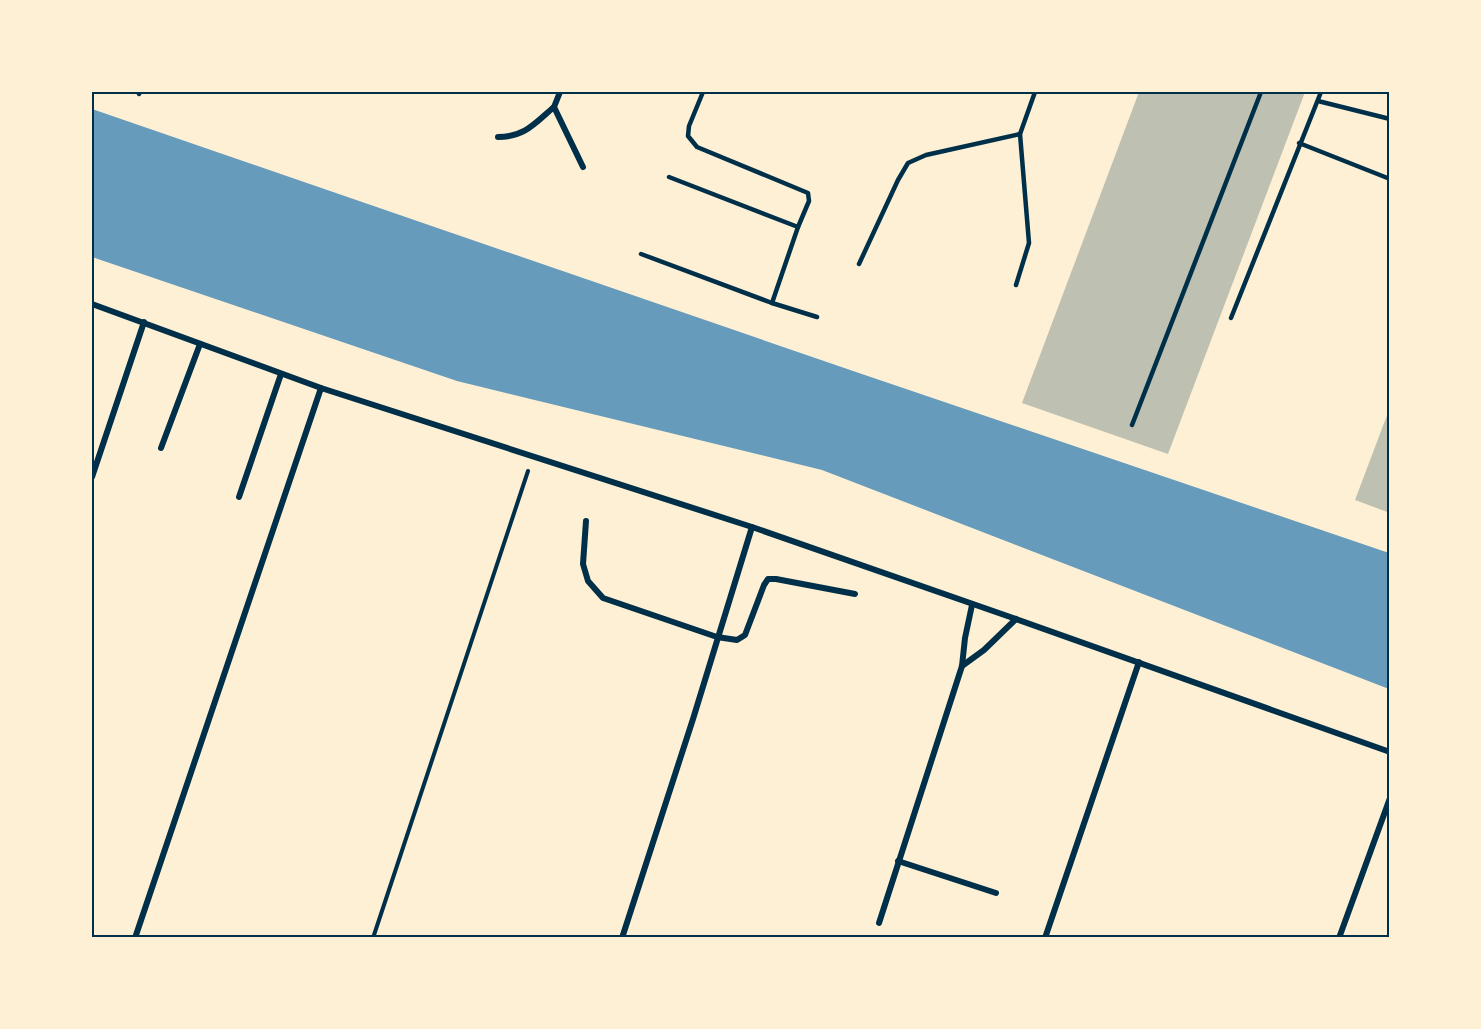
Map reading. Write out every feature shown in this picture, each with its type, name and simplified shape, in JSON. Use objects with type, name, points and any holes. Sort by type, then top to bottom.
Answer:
[{"type":"street","points":[[498,137],[511,137],[524,132],[554,107],[560,92]]},
{"type":"street","points":[[554,107],[583,167]]},
{"type":"street","points":[[92,304],[321,388],[858,562],[972,605],[1140,662],[1389,752]]},
{"type":"street","points":[[92,477],[144,322]]},
{"type":"street","points":[[161,448],[200,344]]},
{"type":"street","points":[[239,497],[281,374]]},
{"type":"street","points":[[135,938],[321,388]]},
{"type":"street","points":[[586,521],[583,564],[588,580],[603,598],[717,637],[737,640],[745,635],[768,579],[855,594]]},
{"type":"street","points":[[622,938],[752,527]]},
{"type":"street","points":[[879,923],[962,666],[972,605]]},
{"type":"street","points":[[962,666],[984,651],[1016,619]]},
{"type":"street","points":[[1045,938],[1140,662]]},
{"type":"street","points":[[1339,938],[1389,798]]},
{"type":"street","points":[[898,861],[996,894]]},
{"type":"lane","points":[[703,92],[689,126],[688,136],[697,147],[808,193],[809,201],[772,303]]},
{"type":"lane","points":[[1016,285],[1029,243],[1020,134],[1035,92]]},
{"type":"lane","points":[[1132,425],[1261,92]]},
{"type":"lane","points":[[1231,318],[1299,143],[1322,92]]},
{"type":"lane","points":[[1318,101],[1389,119]]},
{"type":"lane","points":[[859,264],[908,163],[926,155],[1020,134]]},
{"type":"lane","points":[[1299,143],[1389,178]]},
{"type":"lane","points":[[669,177],[798,227]]},
{"type":"lane","points":[[641,254],[772,303],[817,317]]},
{"type":"path","points":[[373,938],[532,457]]},
{"type":"water","points":[[92,109],[1389,553],[1389,689],[822,470],[457,381],[92,257]]},
{"type":"building","points":[[1139,92],[1305,92],[1168,454],[1022,403]]},
{"type":"building","points":[[1390,410],[1390,513],[1355,500]]}]
